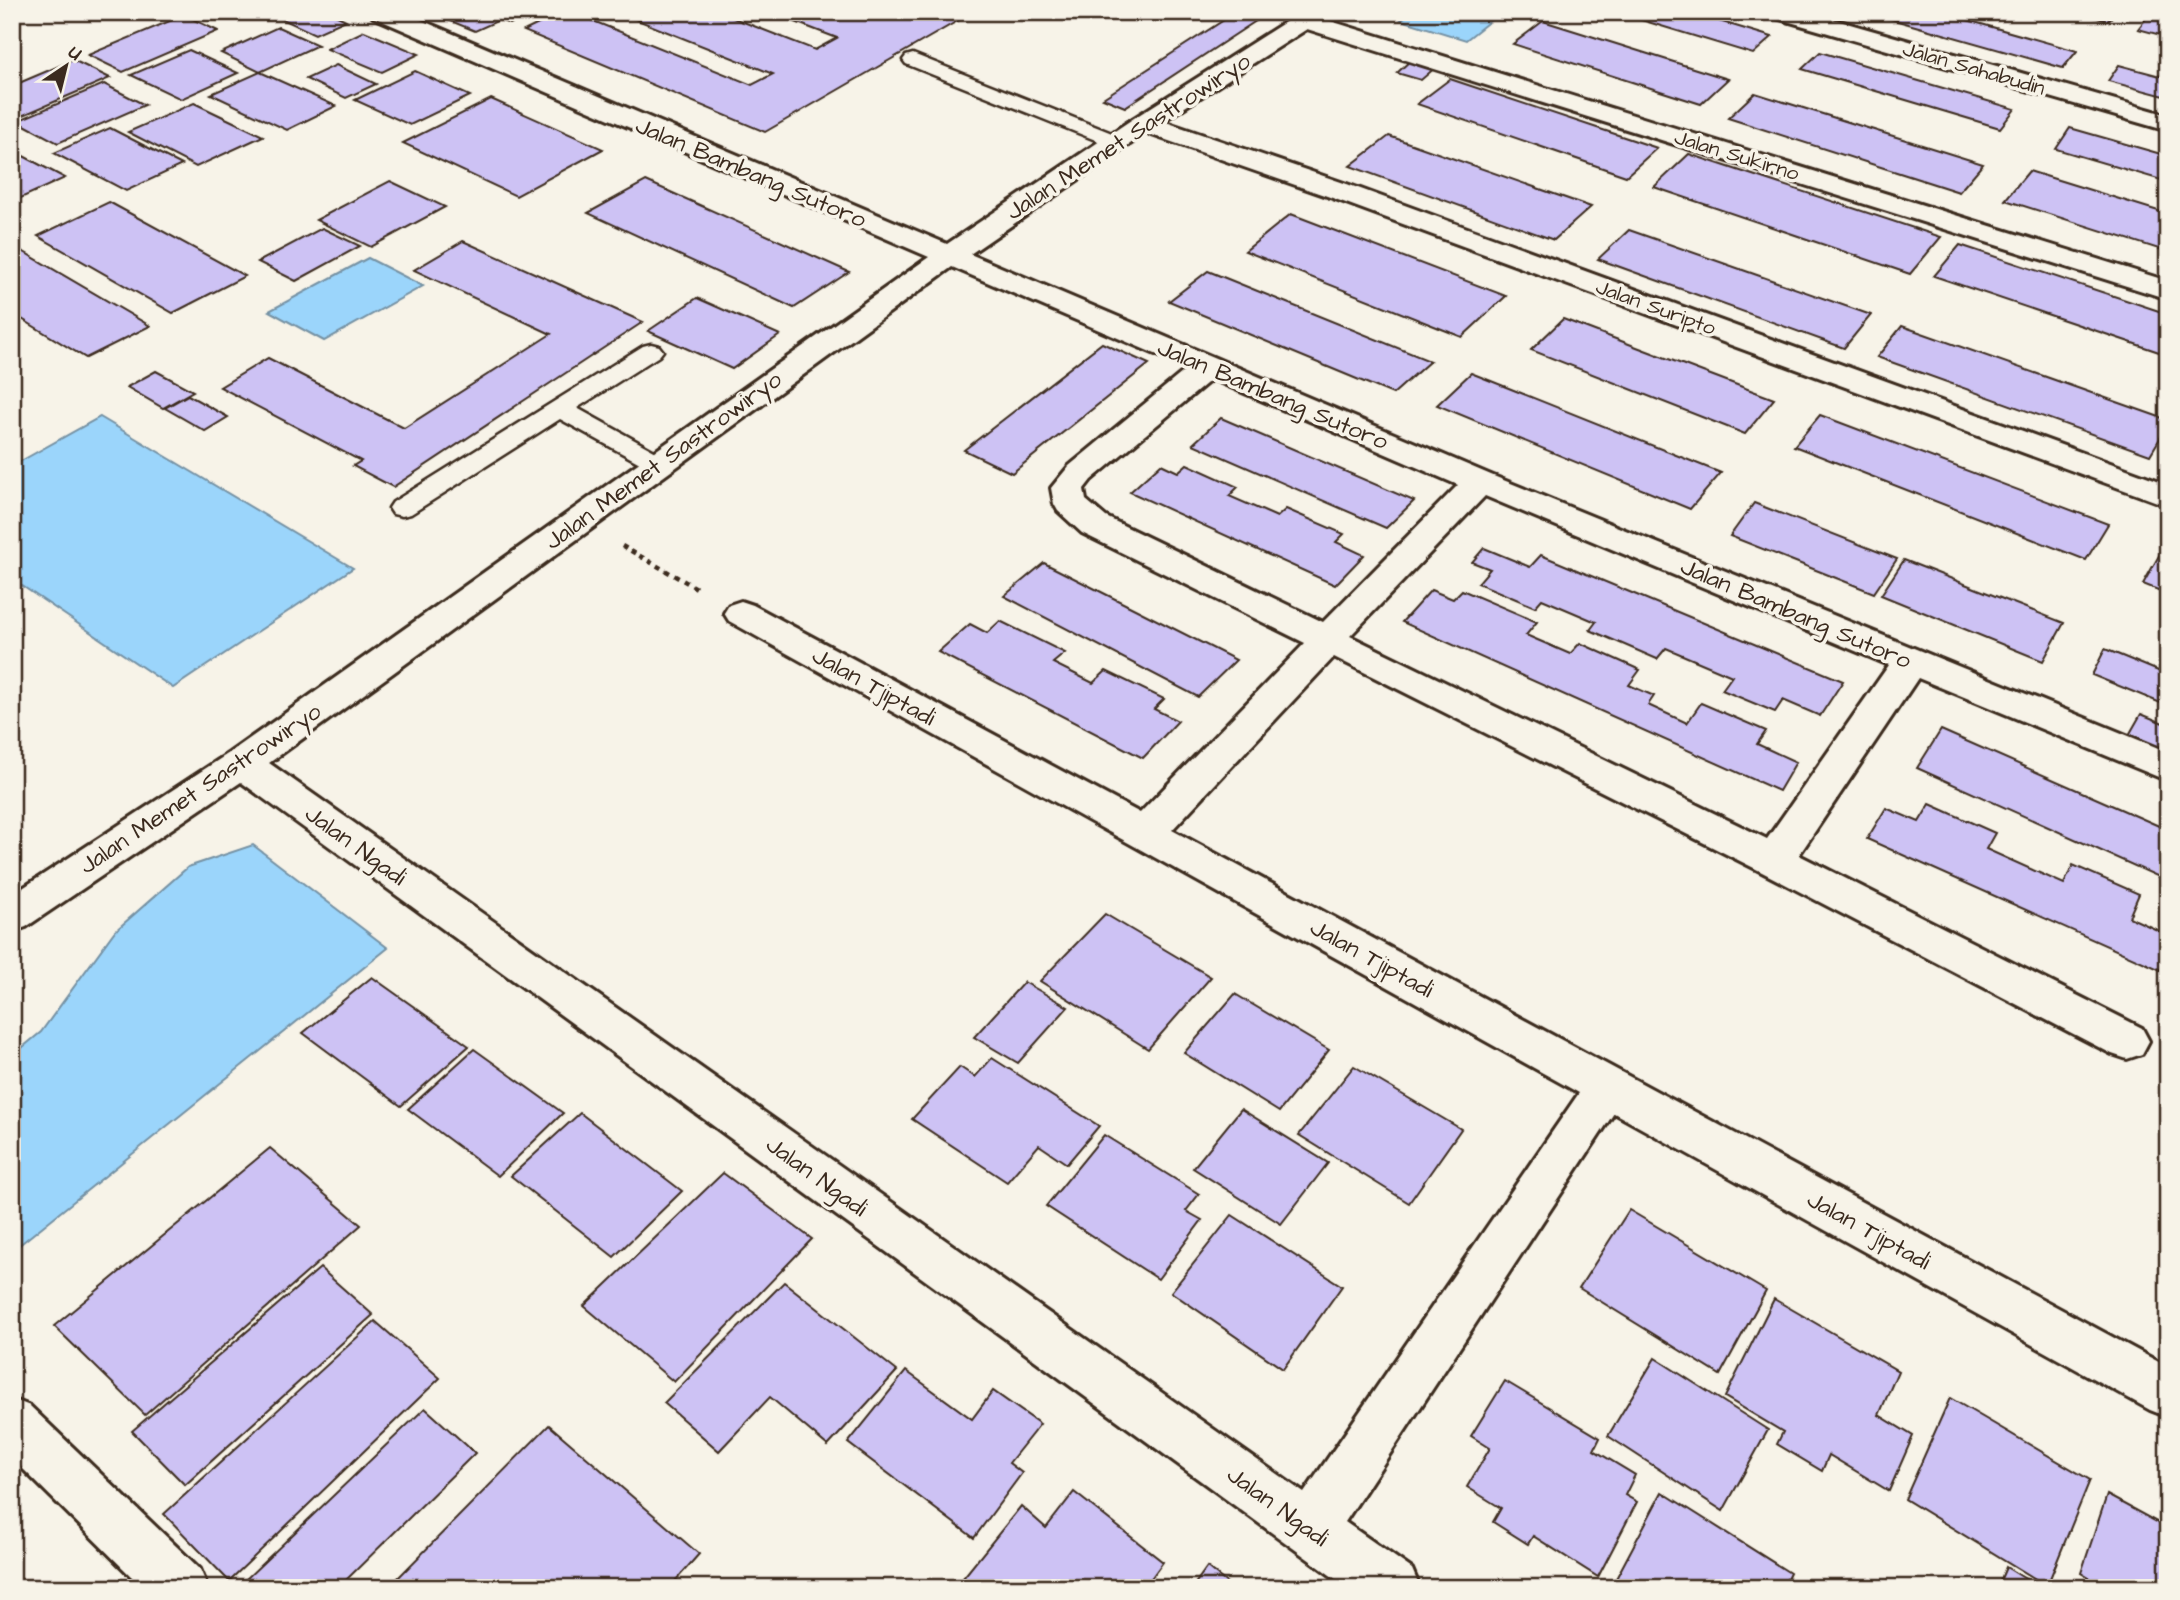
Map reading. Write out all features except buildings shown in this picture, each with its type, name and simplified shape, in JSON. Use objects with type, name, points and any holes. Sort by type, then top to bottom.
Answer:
[{"type":"street","name":"Jalan Bambang Sutoro","points":[[381,12],[1480,482],[2168,767]]},
{"type":"street","name":"Jalan Sahabudin","points":[[1781,12],[2168,123]]},
{"type":"street","name":"Jalan Memet Sastrowiryo","points":[[12,916],[242,763],[948,256],[1143,122],[1312,17]]},
{"type":"street","name":"Jalan Sukirno","points":[[1312,17],[2168,290]]},
{"type":"street","name":"Jalan Suripto","points":[[1143,122],[1337,190],[2168,496]]},
{"type":"street","points":[[1208,367],[1080,473],[1067,488],[1070,504],[1094,525],[1774,860],[2127,1041]]},
{"type":"street","points":[[1145,833],[1329,640],[1343,620],[1480,482]]},
{"type":"street","name":"Jalan Tjiptadi","points":[[741,613],[2168,1393]]},
{"type":"street","points":[[1774,860],[1911,661]]},
{"type":"street","name":"Jalan Ngadi","points":[[242,763],[1393,1588]]},
{"type":"street","points":[[1310,1529],[1607,1087]]},
{"type":"street","points":[[12,1423],[181,1588]]},
{"type":"lane","points":[[914,60],[1115,141]]},
{"type":"lane","points":[[402,508],[651,351]]},
{"type":"lane","points":[[560,409],[658,463]]},
{"type":"path","points":[[577,521],[741,613]]},
{"type":"water","points":[[1412,12],[1501,12],[1466,40],[1401,20]]},
{"type":"water","points":[[368,258],[423,286],[324,341],[269,311]]},
{"type":"water","points":[[100,417],[353,568],[173,688],[12,579],[12,466]]},
{"type":"water","points":[[253,845],[388,948],[12,1251],[12,1056],[41,1032],[114,932],[188,867]]}]
